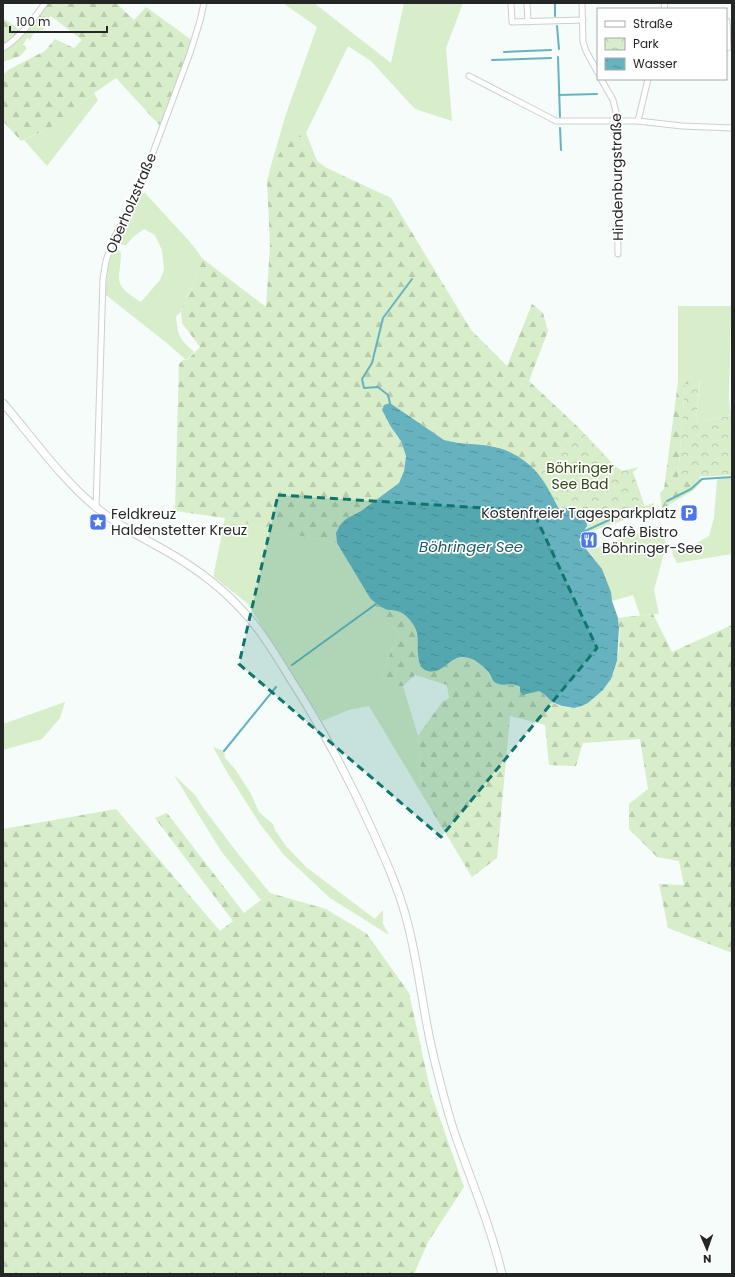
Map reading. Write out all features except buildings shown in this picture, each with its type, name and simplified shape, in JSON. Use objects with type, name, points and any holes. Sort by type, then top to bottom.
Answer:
[{"type":"street","points":[[3,48],[17,37],[45,3]]},
{"type":"street","name":"Oberholzstraße","points":[[96,508],[103,279],[106,261],[113,240],[141,185],[190,53],[204,3]]},
{"type":"street","points":[[511,3],[512,22],[583,20]]},
{"type":"street","points":[[527,3],[528,22]]},
{"type":"street","points":[[582,3],[583,42],[597,71]]},
{"type":"street","points":[[727,30],[729,48]]},
{"type":"street","points":[[469,76],[556,121],[617,120],[682,126],[732,128]]},
{"type":"street","name":"Hindenburgstraße","points":[[602,80],[615,105],[617,120],[618,254]]},
{"type":"street","points":[[638,121],[648,80]]},
{"type":"street","points":[[3,403],[75,488],[96,508],[129,530],[200,572],[242,610],[259,630],[297,688],[336,755],[358,799],[393,878],[406,916],[436,1070],[456,1137],[492,1236],[502,1274]]},
{"type":"highlighted area","points":[[278,495],[533,511],[597,648],[441,837],[239,664]]},
{"type":"green space","points":[[46,3],[116,3],[134,20],[146,7],[193,41],[162,128],[116,78],[94,93],[50,128],[21,141],[3,121],[3,75],[8,70],[45,51],[55,39],[74,48],[82,40],[51,16],[44,22],[44,29],[33,34],[30,40],[27,38],[23,45],[27,48],[20,56],[3,62],[3,18],[21,31]]},
{"type":"green space","points":[[283,3],[314,3],[391,63],[404,3],[463,3],[446,48],[452,121],[415,109],[371,61],[348,46],[306,133],[317,161],[329,170],[316,163],[300,135],[282,148],[267,180],[285,117],[317,27]]},
{"type":"green space","points":[[94,93],[98,100],[47,166],[24,140],[50,128]]},
{"type":"green space","points":[[293,129],[300,135],[316,163],[391,198],[471,330],[507,366],[532,304],[543,313],[548,331],[529,381],[579,428],[538,474],[520,459],[500,448],[444,440],[390,403],[382,410],[391,427],[401,441],[406,456],[404,471],[399,483],[361,511],[346,519],[336,533],[337,543],[266,529],[225,518],[175,511],[179,364],[183,360],[187,360],[200,347],[182,323],[181,312],[203,259],[266,307],[270,246],[267,180]]},
{"type":"green space","points":[[140,193],[145,193],[190,242],[203,259],[181,312],[176,316],[180,337],[194,352],[186,360],[106,295],[107,272],[113,251],[118,250],[121,253],[119,282],[121,286],[131,296],[141,302],[160,280],[164,270],[162,250],[155,235],[144,229],[133,237],[126,245],[122,245],[118,242],[119,236]]},
{"type":"green space","points":[[678,306],[731,306],[729,400],[731,415],[696,423],[700,379],[688,377],[678,382]]},
{"type":"green space","points":[[688,377],[700,378],[699,385],[685,385],[678,477],[698,476],[702,481],[694,490],[662,509],[660,493],[664,489],[678,382]]},
{"type":"green space","points":[[685,384],[699,385],[696,423],[732,415],[732,475],[678,478]]},
{"type":"green space","name":"Böhringer See Bad","points":[[579,428],[614,465],[622,471],[639,467],[633,472],[645,507],[587,526],[586,515],[567,507],[559,509],[538,474]]},
{"type":"green space","points":[[725,477],[732,477],[732,554],[677,563],[672,553],[674,550],[695,544],[709,536],[714,518],[717,480]]},
{"type":"green space","points":[[654,503],[655,508],[589,532],[583,532],[587,526]]},
{"type":"green space","points":[[225,518],[266,529],[337,543],[370,598],[376,604],[371,609],[399,633],[382,673],[388,686],[403,686],[418,736],[423,796],[369,706],[349,710],[322,721],[247,603],[214,577]]},
{"type":"green space","points":[[661,525],[667,549],[664,553],[654,590],[659,614],[640,615],[633,595],[612,601],[609,587],[603,573],[587,549],[596,548]]},
{"type":"green space","points":[[376,604],[387,610],[398,611],[410,619],[416,630],[420,665],[448,664],[461,657],[469,658],[481,664],[492,679],[503,685],[517,685],[527,695],[536,691],[542,692],[554,703],[571,708],[576,708],[588,703],[602,691],[610,681],[618,656],[618,618],[653,614],[672,652],[732,625],[732,953],[668,928],[659,884],[684,885],[679,861],[657,857],[629,829],[629,804],[648,789],[640,739],[583,743],[576,766],[549,765],[545,725],[510,716],[497,858],[472,877],[423,796],[418,736],[442,702],[449,698],[447,685],[415,675],[403,686],[388,686],[382,673],[399,633],[371,609]]},
{"type":"green space","points":[[65,702],[60,718],[42,739],[3,750],[3,724]]},
{"type":"green space","points":[[213,747],[224,751],[225,758],[235,769],[250,792],[259,812],[273,824],[275,830],[286,846],[306,867],[375,919],[383,910],[383,924],[389,935],[330,898],[284,855],[260,824]]},
{"type":"green space","points":[[174,775],[195,795],[239,855],[270,893],[261,900],[221,851]]},
{"type":"green space","points":[[116,809],[220,931],[233,921],[155,818],[167,813],[244,913],[270,893],[326,909],[367,934],[409,993],[431,1093],[464,1187],[428,1242],[414,1274],[3,1274],[3,829]]},
{"type":"water","name":"Böhringer See","points":[[390,403],[444,440],[458,443],[492,446],[515,455],[531,466],[539,475],[559,509],[573,507],[586,515],[587,526],[579,540],[602,569],[611,592],[619,628],[617,661],[611,679],[603,690],[588,703],[574,708],[562,706],[552,702],[539,691],[523,695],[520,692],[520,687],[496,683],[487,670],[480,664],[465,657],[456,658],[435,671],[430,672],[425,670],[422,667],[418,657],[417,634],[411,621],[397,611],[385,609],[370,598],[337,543],[336,533],[340,525],[346,519],[361,511],[399,483],[404,471],[406,456],[401,441],[391,427],[382,410],[384,405]]},
{"type":"waterway","points":[[555,3],[555,16]]},
{"type":"waterway","points":[[557,26],[559,49]]},
{"type":"waterway","points":[[504,52],[551,50]]},
{"type":"waterway","points":[[558,57],[560,117]]},
{"type":"waterway","points":[[492,60],[551,58]]},
{"type":"waterway","points":[[559,95],[597,94]]},
{"type":"waterway","points":[[560,128],[561,150]]},
{"type":"waterway","points":[[390,403],[388,395],[378,387],[364,388],[362,379],[372,363],[383,318],[412,279]]},
{"type":"waterway","points":[[667,501],[691,489],[702,479],[732,477]]},
{"type":"waterway","points":[[583,532],[609,520],[642,510]]},
{"type":"waterway","points":[[292,665],[376,604]]},
{"type":"waterway","points":[[224,751],[276,687]]},
{"type":"place","name":"Kostenfreier Tagesparkplatz","points":[[689,513]]},
{"type":"place","name":"Feldkreuz Haldenstetter Kreuz","points":[[98,522]]},
{"type":"place","name":"Cafè Bistro Böhringer-See","points":[[589,540]]}]
